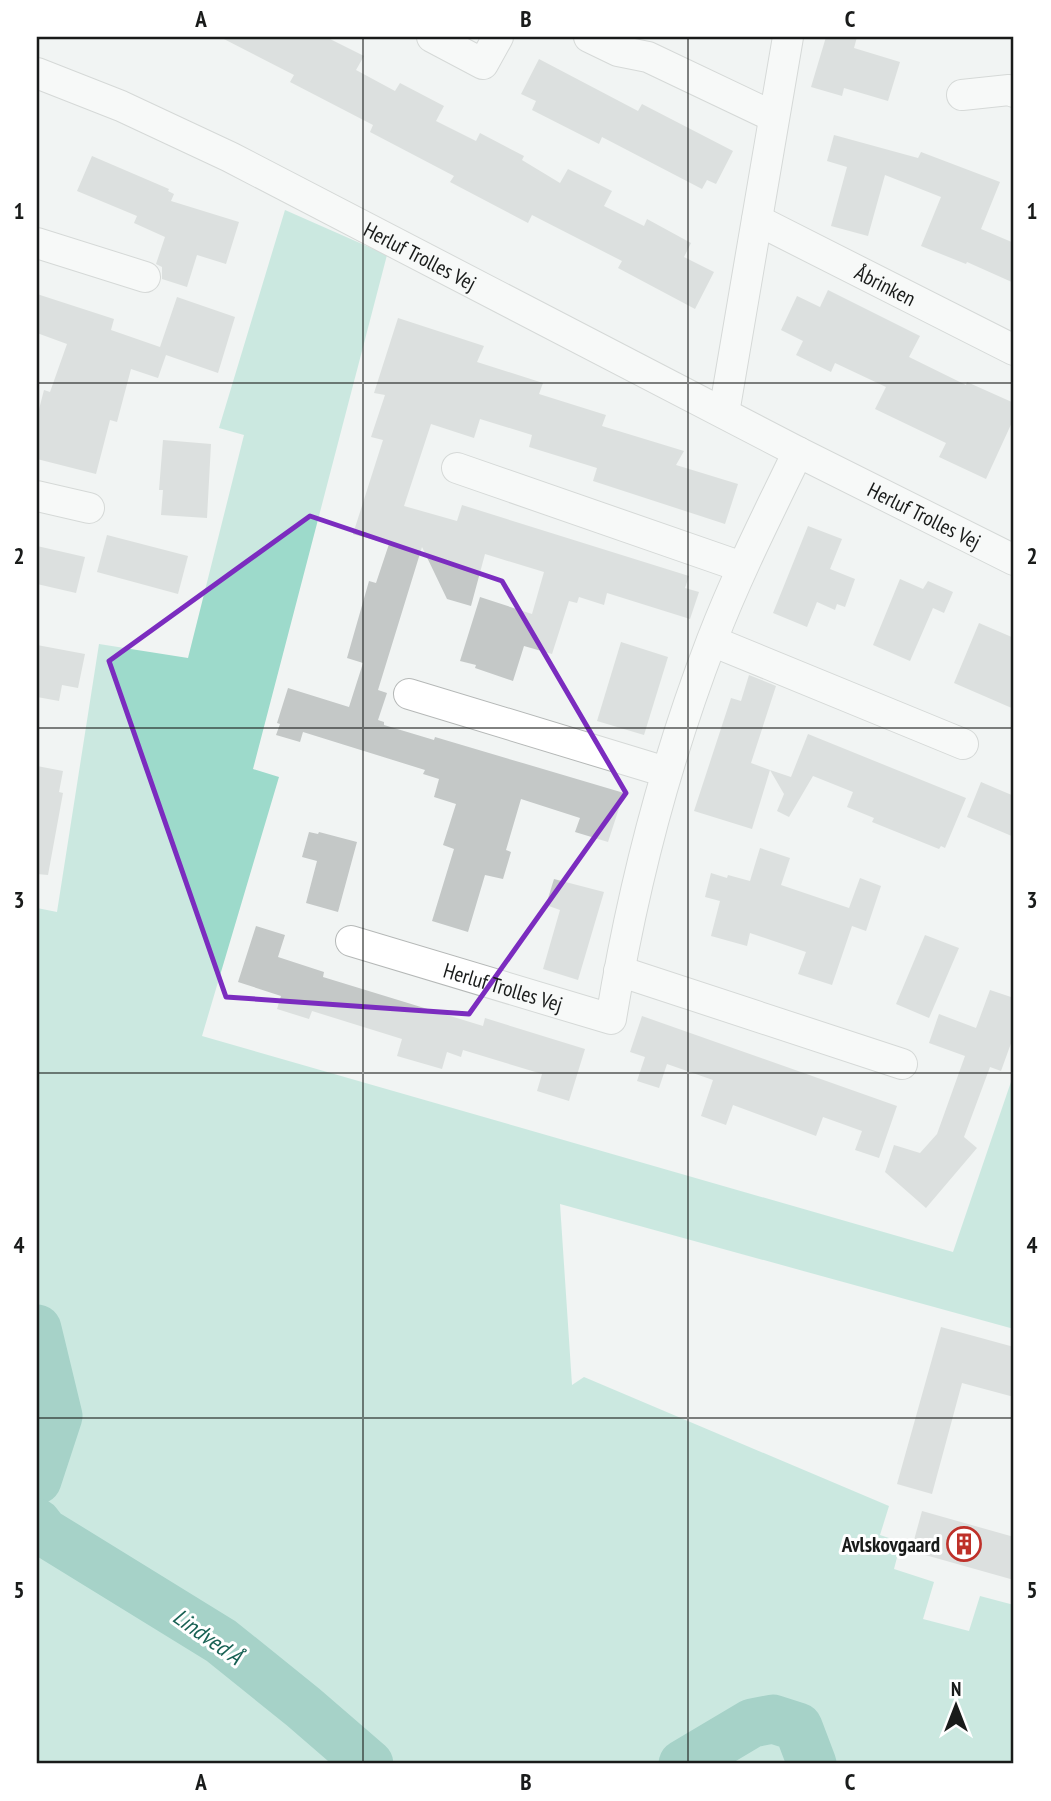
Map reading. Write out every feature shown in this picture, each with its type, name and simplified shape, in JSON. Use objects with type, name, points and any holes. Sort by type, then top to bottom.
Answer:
[{"type":"street","points":[[432,37],[483,64],[498,37]]},
{"type":"street","points":[[589,37],[618,51],[648,57],[774,117]]},
{"type":"street","points":[[724,413],[788,37]]},
{"type":"street","name":"Herluf Trolles Vej","points":[[37,73],[121,106],[230,157],[798,452],[1014,560]]},
{"type":"street","points":[[962,95],[1009,90],[1014,92]]},
{"type":"street","name":"Åbrinken","points":[[757,220],[1014,350]]},
{"type":"street","points":[[37,243],[145,277]]},
{"type":"street","name":"Herluf Trolles Vej","points":[[351,941],[611,1019],[639,871],[666,772],[712,640],[743,567],[798,452]]},
{"type":"street","points":[[457,468],[743,567]]},
{"type":"street","points":[[37,496],[89,508]]},
{"type":"street","points":[[712,640],[963,744]]},
{"type":"street","points":[[409,694],[666,772]]},
{"type":"street","points":[[619,971],[902,1064]]},
{"type":"highlighted area","points":[[310,516],[502,581],[626,793],[469,1014],[226,997],[109,661]]},
{"type":"green space","points":[[285,210],[387,255],[253,769],[279,777],[202,1036],[953,1252],[1014,1073],[1014,1329],[560,1204],[572,1385],[584,1377],[889,1506],[880,1535],[901,1542],[894,1569],[934,1582],[923,1619],[969,1631],[980,1596],[1014,1605],[1014,1764],[37,1764],[37,908],[57,912],[99,644],[188,658],[244,435],[219,428]]},
{"type":"building","points":[[220,37],[326,37],[364,56],[356,70],[395,91],[400,83],[444,106],[436,121],[476,141],[480,133],[524,156],[522,160],[560,183],[568,169],[612,191],[604,206],[644,226],[647,219],[691,243],[684,257],[714,272],[695,309],[618,268],[622,261],[532,215],[528,223],[450,182],[454,176],[370,132],[373,125],[290,82],[294,75]]},
{"type":"building","points":[[826,37],[857,37],[854,48],[900,62],[888,101],[844,88],[842,96],[811,87]]},
{"type":"building","points":[[539,59],[638,111],[642,104],[733,151],[716,184],[707,180],[702,189],[602,137],[599,144],[532,110],[536,101],[521,94]]},
{"type":"building","points":[[834,135],[918,158],[921,152],[1000,182],[981,229],[1014,243],[1014,283],[967,262],[966,264],[921,246],[941,197],[885,175],[868,236],[831,226],[847,167],[827,161]]},
{"type":"building","points":[[92,156],[169,189],[168,191],[174,194],[171,201],[239,222],[226,264],[197,255],[187,287],[162,279],[162,267],[156,264],[165,237],[134,223],[137,216],[77,191]]},
{"type":"building","points":[[828,290],[920,336],[909,357],[966,385],[967,382],[1014,403],[1014,418],[986,479],[939,457],[946,443],[875,409],[886,387],[835,363],[831,372],[796,355],[803,341],[781,330],[797,296],[820,307]]},
{"type":"building","points":[[37,294],[114,319],[111,330],[160,347],[177,297],[235,317],[218,373],[166,355],[158,378],[131,369],[117,422],[110,420],[96,474],[37,459],[37,417],[44,390],[50,392],[67,344],[37,333]]},
{"type":"building","points":[[398,318],[484,346],[477,362],[543,383],[539,394],[606,415],[602,426],[684,451],[676,465],[738,484],[725,524],[593,481],[597,468],[529,447],[532,435],[480,419],[474,438],[431,424],[404,506],[457,521],[462,505],[689,576],[685,588],[699,592],[690,619],[607,593],[604,605],[579,597],[577,603],[569,601],[552,654],[524,646],[513,681],[460,661],[480,597],[532,614],[544,572],[485,554],[471,606],[447,599],[422,547],[378,690],[387,693],[378,720],[384,722],[384,725],[434,740],[435,737],[624,793],[608,842],[575,832],[580,818],[521,799],[506,850],[511,852],[503,879],[485,875],[468,932],[432,921],[454,849],[443,845],[456,804],[434,797],[439,779],[423,774],[425,770],[303,732],[300,742],[276,735],[288,688],[349,707],[363,663],[347,658],[369,581],[376,583],[389,544],[353,534],[383,440],[371,437],[385,395],[374,393]]},
{"type":"building","points":[[163,440],[211,444],[207,518],[161,515],[163,490],[159,490]]},
{"type":"building","points":[[808,526],[842,539],[830,569],[855,579],[845,607],[837,604],[835,610],[817,602],[807,627],[773,613]]},
{"type":"building","points":[[107,535],[188,556],[178,594],[97,572]]},
{"type":"building","points":[[37,546],[85,557],[76,593],[37,584]]},
{"type":"building","points":[[900,579],[923,589],[928,581],[953,592],[944,613],[933,608],[910,661],[873,645]]},
{"type":"building","points":[[979,623],[1014,638],[1014,709],[954,683]]},
{"type":"building","points":[[621,642],[668,657],[644,735],[597,721]]},
{"type":"building","points":[[37,645],[85,654],[78,688],[62,685],[59,701],[37,697]]},
{"type":"building","points":[[749,675],[776,686],[751,763],[770,770],[752,829],[694,811],[731,698],[741,701]]},
{"type":"building","points":[[808,734],[966,798],[945,848],[941,846],[939,849],[872,822],[874,818],[847,807],[853,792],[813,776],[789,817],[777,811],[784,794],[770,770],[791,777]]},
{"type":"building","points":[[37,766],[63,771],[59,792],[63,793],[48,875],[37,874]]},
{"type":"building","points":[[981,782],[1014,796],[1014,837],[967,817]]},
{"type":"building","points":[[309,832],[357,842],[338,912],[306,903],[317,861],[302,857]]},
{"type":"building","points":[[760,848],[790,858],[781,885],[849,908],[860,878],[881,886],[866,931],[852,926],[832,985],[798,974],[806,952],[750,933],[747,946],[711,936],[720,901],[705,897],[711,873],[750,881]]},
{"type":"building","points":[[554,879],[604,892],[578,980],[543,969],[560,910],[546,905]]},
{"type":"building","points":[[256,926],[285,935],[278,957],[324,972],[323,977],[483,1026],[485,1018],[585,1049],[569,1101],[537,1091],[542,1074],[463,1050],[461,1057],[447,1052],[442,1069],[397,1056],[402,1039],[312,1011],[309,1019],[277,1009],[281,996],[238,982]]},
{"type":"building","points":[[925,935],[959,948],[929,1018],[896,1004]]},
{"type":"building","points":[[990,990],[1014,998],[1014,1035],[1001,1071],[990,1067],[964,1137],[977,1148],[926,1208],[885,1172],[894,1145],[920,1153],[937,1134],[965,1056],[929,1043],[939,1014],[976,1028]]},
{"type":"building","points":[[642,1016],[897,1106],[879,1158],[855,1150],[862,1131],[823,1117],[816,1136],[733,1105],[726,1125],[701,1116],[713,1080],[667,1064],[659,1088],[637,1081],[645,1057],[630,1052]]},
{"type":"building","points":[[941,1327],[1014,1347],[1014,1397],[962,1383],[932,1494],[897,1484]]},
{"type":"building","name":"Avlskovgaard","points":[[922,1511],[1014,1537],[1014,1580],[911,1551]]},
{"type":"waterway","name":"Lindved Å","points":[[37,1329],[58,1416],[37,1480]]},
{"type":"waterway","name":"Lindved Å","points":[[37,1523],[44,1532],[221,1641],[369,1764]]},
{"type":"waterway","name":"Lindved Å","points":[[683,1764],[752,1723],[773,1719],[798,1727],[812,1764]]},
{"type":"place","name":"Avlskovgaard","points":[[964,1544]]}]
